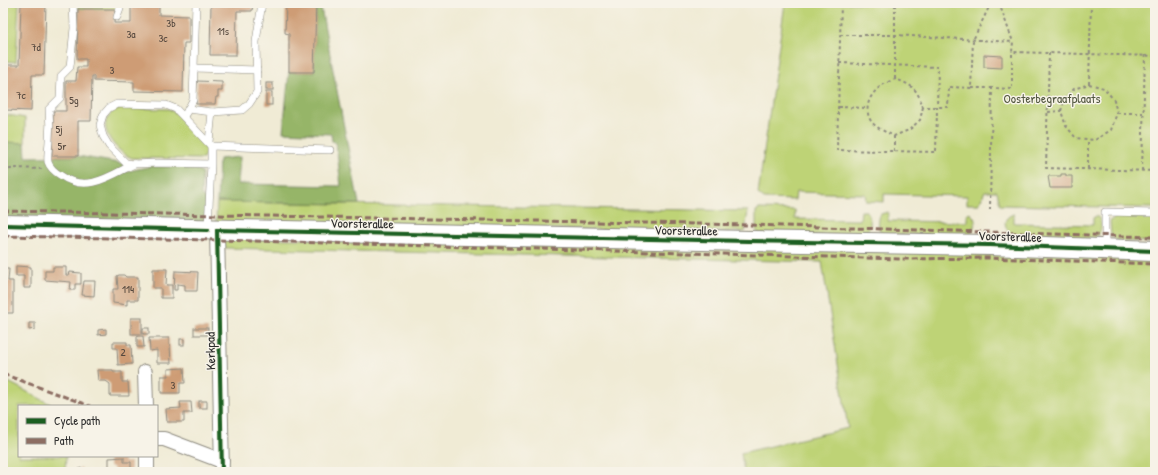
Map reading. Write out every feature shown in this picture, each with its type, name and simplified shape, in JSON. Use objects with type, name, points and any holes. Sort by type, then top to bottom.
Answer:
[{"type":"main road","name":"Voorsterallee","points":[[3,225],[990,245],[1155,251]]},
{"type":"street","name":"Kerkpad","points":[[213,230],[222,466]]},
{"type":"street","points":[[145,372],[146,405]]},
{"type":"street","points":[[158,439],[164,439],[222,466]]},
{"type":"street","points":[[147,457],[147,472]]},
{"type":"lane","points":[[73,3],[74,28],[70,67],[61,76],[60,98],[49,109],[50,129],[48,161],[53,170],[63,178],[87,184],[95,183],[134,164]]},
{"type":"lane","points":[[117,17],[120,9],[119,3]]},
{"type":"lane","points":[[184,117],[193,100],[196,3]]},
{"type":"lane","points":[[188,109],[212,112],[242,110],[249,104],[257,92],[256,42],[262,3]]},
{"type":"lane","points":[[194,68],[257,70]]},
{"type":"lane","points":[[211,164],[134,164],[126,162],[108,146],[103,136],[100,125],[103,115],[109,108],[117,104],[166,105],[176,109],[210,144],[330,150]]},
{"type":"lane","points":[[212,112],[210,144],[213,230]]},
{"type":"lane","points":[[1104,250],[1105,212],[1155,213]]},
{"type":"path","points":[[839,63],[938,67],[936,152],[836,150],[841,3]]},
{"type":"path","points":[[895,3],[895,79]]},
{"type":"path","points":[[972,88],[973,40],[991,3]]},
{"type":"path","points":[[923,107],[948,107],[949,87],[1012,89],[1013,42],[999,3]]},
{"type":"path","points":[[1089,84],[1091,3]]},
{"type":"path","points":[[840,34],[895,35],[1013,42]]},
{"type":"path","points":[[1012,52],[1155,56]]},
{"type":"path","points":[[1049,53],[1046,168],[1155,172]]},
{"type":"path","points":[[1142,171],[1145,55]]},
{"type":"path","points":[[895,79],[907,84],[919,94],[923,107],[920,120],[909,130],[894,136],[882,130],[871,121],[867,108],[871,95],[881,86],[895,79]]},
{"type":"path","points":[[1089,84],[1104,88],[1114,100],[1117,113],[1111,130],[1095,140],[1076,138],[1066,126],[1061,111],[1065,98],[1074,89],[1089,84]]},
{"type":"path","points":[[990,210],[992,88]]},
{"type":"path","points":[[838,107],[867,108]]},
{"type":"path","points":[[1047,112],[1061,111]]},
{"type":"path","points":[[1117,113],[1143,113]]},
{"type":"path","points":[[894,136],[894,151]]},
{"type":"path","points":[[1088,139],[1088,169]]},
{"type":"path","points":[[3,170],[17,168],[53,170]]},
{"type":"green space","points":[[3,3],[19,3],[16,62],[3,61]]},
{"type":"green space","points":[[78,3],[118,3],[118,9],[78,9]]},
{"type":"green space","points":[[316,3],[320,3],[359,204],[217,202],[219,159],[240,157],[238,184],[341,186],[336,143],[332,141],[331,134],[283,132],[289,72],[314,72]]},
{"type":"green space","name":"Oosterbegraafplaats","points":[[785,3],[1155,3],[1155,208],[1000,205],[997,191],[985,191],[979,204],[967,204],[967,196],[884,194],[884,202],[866,201],[865,194],[796,192],[795,200],[764,199],[758,194]]},
{"type":"green space","points":[[121,108],[169,109],[177,114],[203,142],[206,151],[203,159],[132,158],[125,154],[117,148],[107,134],[106,126],[107,119],[112,113]]},
{"type":"green space","points":[[3,114],[25,118],[25,143],[3,142]]},
{"type":"green space","points":[[3,142],[25,143],[26,157],[78,156],[124,164],[124,172],[152,166],[196,168],[202,173],[201,195],[206,200],[205,224],[3,219]]},
{"type":"green space","points":[[217,202],[748,211],[745,232],[216,223]]},
{"type":"green space","points":[[759,209],[795,210],[795,219],[860,220],[861,211],[867,211],[870,219],[870,225],[865,234],[861,236],[759,234],[756,230],[756,211]]},
{"type":"green space","points":[[888,212],[888,221],[967,222],[967,214],[970,213],[976,219],[972,233],[967,236],[883,234],[879,230],[879,218],[881,214]]},
{"type":"green space","points":[[1014,214],[1014,223],[1093,225],[1093,218],[1096,216],[1099,218],[1101,228],[1099,235],[1094,240],[1016,239],[1007,229],[1005,222],[1009,216]]},
{"type":"green space","points":[[1117,216],[1155,217],[1155,242],[1118,241],[1111,235],[1110,221]]},
{"type":"green space","points":[[223,238],[1155,251],[1155,472],[744,472],[741,453],[848,428],[822,262],[224,248]]},
{"type":"green space","points":[[3,379],[52,405],[18,405],[18,457],[66,457],[65,472],[3,472]]},
{"type":"building","points":[[21,3],[46,3],[44,75],[32,75],[31,111],[6,110],[7,65],[19,65]]},
{"type":"building","points":[[131,3],[159,3],[159,15],[189,16],[189,43],[184,43],[183,92],[134,91],[134,82],[94,81],[94,76],[92,76],[91,121],[78,121],[78,156],[52,156],[53,111],[66,111],[66,81],[76,81],[77,67],[86,67],[86,59],[77,59],[78,9],[115,9],[114,23],[131,23]]},
{"type":"building","points":[[211,3],[253,3],[252,11],[237,11],[236,55],[210,55]]},
{"type":"building","points":[[286,3],[316,3],[314,72],[289,72],[289,34],[285,33]]},
{"type":"building","points":[[984,55],[1002,56],[1002,68],[984,67]]},
{"type":"building","points":[[197,81],[222,82],[222,91],[218,91],[218,97],[216,97],[215,104],[196,104]]},
{"type":"building","points":[[266,83],[273,83],[273,90],[266,90]]},
{"type":"building","points":[[266,92],[272,92],[272,105],[266,105]]},
{"type":"building","points":[[1061,174],[1072,176],[1072,188],[1050,188],[1048,176],[1061,176]]},
{"type":"building","points":[[16,266],[31,267],[31,288],[24,288],[24,276],[16,276]]},
{"type":"building","points":[[53,267],[66,267],[66,275],[69,275],[70,272],[81,273],[81,284],[75,284],[75,290],[70,290],[71,282],[45,280],[45,271],[53,271]]},
{"type":"building","points":[[3,269],[9,269],[8,281],[13,281],[13,313],[3,313]]},
{"type":"building","points":[[153,269],[167,269],[166,285],[172,285],[172,298],[161,298],[161,288],[153,288]]},
{"type":"building","points":[[175,271],[198,272],[197,291],[185,291],[185,285],[177,284],[177,290],[174,290]]},
{"type":"building","points":[[124,275],[126,277],[138,277],[138,300],[127,300],[127,305],[113,303],[113,289],[118,289],[117,276]]},
{"type":"building","points":[[84,281],[95,281],[94,296],[82,295]]},
{"type":"building","points":[[131,318],[142,318],[142,334],[131,334]]},
{"type":"building","points":[[29,323],[35,323],[35,329],[29,330]]},
{"type":"building","points":[[143,328],[149,328],[149,334],[143,334]]},
{"type":"building","points":[[194,328],[208,328],[208,335],[194,335]]},
{"type":"building","points":[[106,329],[106,334],[98,335],[98,330]]},
{"type":"building","points":[[137,336],[143,336],[144,347],[137,347]]},
{"type":"building","points":[[149,338],[169,338],[171,363],[157,363],[157,350],[150,351]]},
{"type":"building","points":[[180,339],[184,339],[184,345],[180,345]]},
{"type":"building","points":[[113,342],[127,342],[127,345],[131,345],[132,364],[118,365],[117,348],[113,348]]},
{"type":"building","points":[[184,368],[185,383],[180,383],[180,393],[161,393],[161,376],[168,376],[168,369]]},
{"type":"building","points":[[97,370],[113,370],[113,372],[122,372],[122,382],[128,382],[129,396],[110,396],[110,384],[106,381],[98,381]]},
{"type":"building","points":[[199,401],[207,401],[207,408],[199,408]]},
{"type":"building","points":[[180,402],[191,402],[192,413],[184,413],[184,422],[167,422],[166,409],[181,408]]},
{"type":"building","points":[[124,457],[124,462],[131,462],[131,472],[114,472],[113,467],[109,467],[109,458]]},
{"type":"building","points":[[80,468],[82,469],[84,472],[78,472]]},
{"type":"marked path","points":[[3,211],[751,225],[1155,237]]},
{"type":"marked path","points":[[3,236],[217,240],[903,259],[987,258],[1155,264]]},
{"type":"marked path","points":[[3,374],[87,405]]},
{"type":"cycle path","points":[[3,225],[208,230]]},
{"type":"cycle path","points":[[222,472],[217,230],[990,245],[1155,251]]}]
